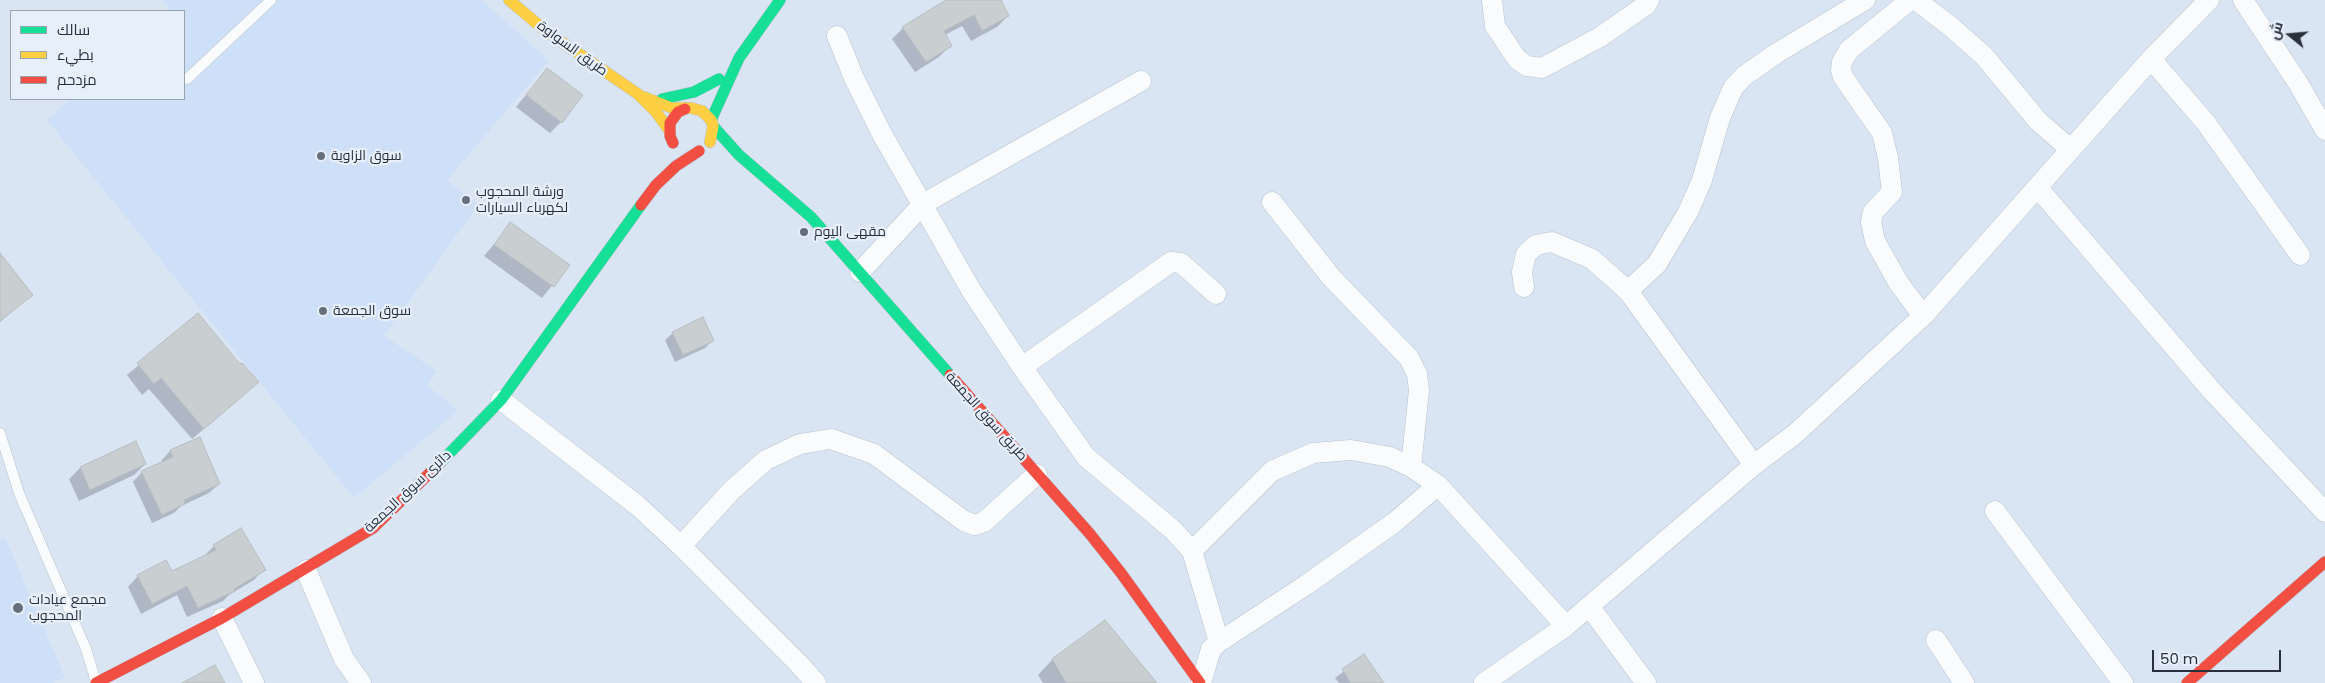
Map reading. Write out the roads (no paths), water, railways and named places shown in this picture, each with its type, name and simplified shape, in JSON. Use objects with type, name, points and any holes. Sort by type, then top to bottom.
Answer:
[{"type":"main road","name":"طريق السواوة","points":[[509,0],[547,32],[638,94]]},
{"type":"main road","points":[[638,206],[656,184],[676,166],[702,150],[712,138],[712,123],[738,61],[780,0]]},
{"type":"main road","points":[[664,152],[674,117],[688,109],[738,61]]},
{"type":"main road","points":[[728,108],[730,87],[738,61]]},
{"type":"main road","points":[[650,100],[694,92],[719,79]]},
{"type":"main road","points":[[638,94],[666,106],[702,111],[712,123]]},
{"type":"main road","points":[[638,94],[656,112],[669,133],[672,142],[681,150],[687,152],[702,150],[751,164]]},
{"type":"main road","name":"طريق سوق الجمعة","points":[[712,123],[751,164],[811,217],[1037,474],[1121,573],[1201,683]]},
{"type":"main road","points":[[731,130],[751,164]]},
{"type":"main road","points":[[638,206],[657,168]]},
{"type":"main road","name":"دائرى سوق الجمعة","points":[[96,683],[222,618],[306,570],[373,528],[410,494],[501,400],[638,206]]},
{"type":"main road","points":[[2187,683],[2325,562]]},
{"type":"street","points":[[1492,0],[1495,26],[1517,59],[1527,66],[1542,68],[1600,37],[1646,5],[1649,0]]},
{"type":"street","points":[[1628,291],[1657,264],[1688,212],[1702,180],[1720,118],[1733,88],[1744,76],[1777,53],[1865,0]]},
{"type":"street","points":[[1910,0],[1849,50],[1841,70],[1842,77],[1882,133],[1888,158],[1892,192],[1874,212],[1871,222],[1875,241],[1898,282],[1923,316]]},
{"type":"street","points":[[1916,0],[1950,26],[1984,56],[2038,121],[2070,150]]},
{"type":"street","points":[[2243,0],[2298,84],[2325,130]]},
{"type":"street","points":[[1484,683],[1566,626],[1754,465],[1795,434],[1923,316],[2151,59],[2207,1]]},
{"type":"street","points":[[837,36],[854,78],[882,134],[971,290],[1022,367],[1086,457],[1173,530],[1192,551],[1219,642]]},
{"type":"street","points":[[2151,59],[2206,123],[2300,255]]},
{"type":"street","points":[[860,272],[923,204],[1142,81]]},
{"type":"street","points":[[2038,188],[2212,391],[2325,512]]},
{"type":"street","points":[[1272,202],[1331,278],[1409,358],[1417,374],[1419,390],[1411,467]]},
{"type":"street","points":[[1524,287],[1522,272],[1526,254],[1536,245],[1552,242],[1592,259],[1628,291],[1754,465]]},
{"type":"street","points":[[1022,367],[1171,262],[1181,263],[1216,294]]},
{"type":"street","points":[[501,400],[638,506],[798,662],[816,683]]},
{"type":"street","points":[[681,546],[732,490],[766,460],[800,444],[831,439],[874,454],[964,521],[975,525],[984,522],[1037,474]]},
{"type":"street","points":[[1192,551],[1272,472],[1313,453],[1351,450],[1390,457],[1411,467],[1438,485],[1566,626]]},
{"type":"street","points":[[1201,683],[1211,649],[1219,642],[1306,585],[1394,522],[1438,485]]},
{"type":"street","points":[[1995,511],[2123,683]]},
{"type":"street","points":[[306,570],[344,659],[361,683]]},
{"type":"street","points":[[1589,606],[1646,683]]},
{"type":"street","points":[[222,618],[254,683]]},
{"type":"street","points":[[1936,640],[1964,683]]},
{"type":"lane","points":[[187,79],[271,0]]},
{"type":"lane","points":[[0,433],[20,493],[86,649],[96,683]]},
{"type":"place","name":"سوق الزاوية","points":[[321,156]]},
{"type":"place","name":"ورشة المحجوب لكهرباء السيارات","points":[[466,200]]},
{"type":"place","name":"مقهى اليوم","points":[[804,232]]},
{"type":"place","name":"سوق الجمعة","points":[[323,311]]},
{"type":"place","name":"مجمع عيادات المحجوب","points":[[18,608]]}]
